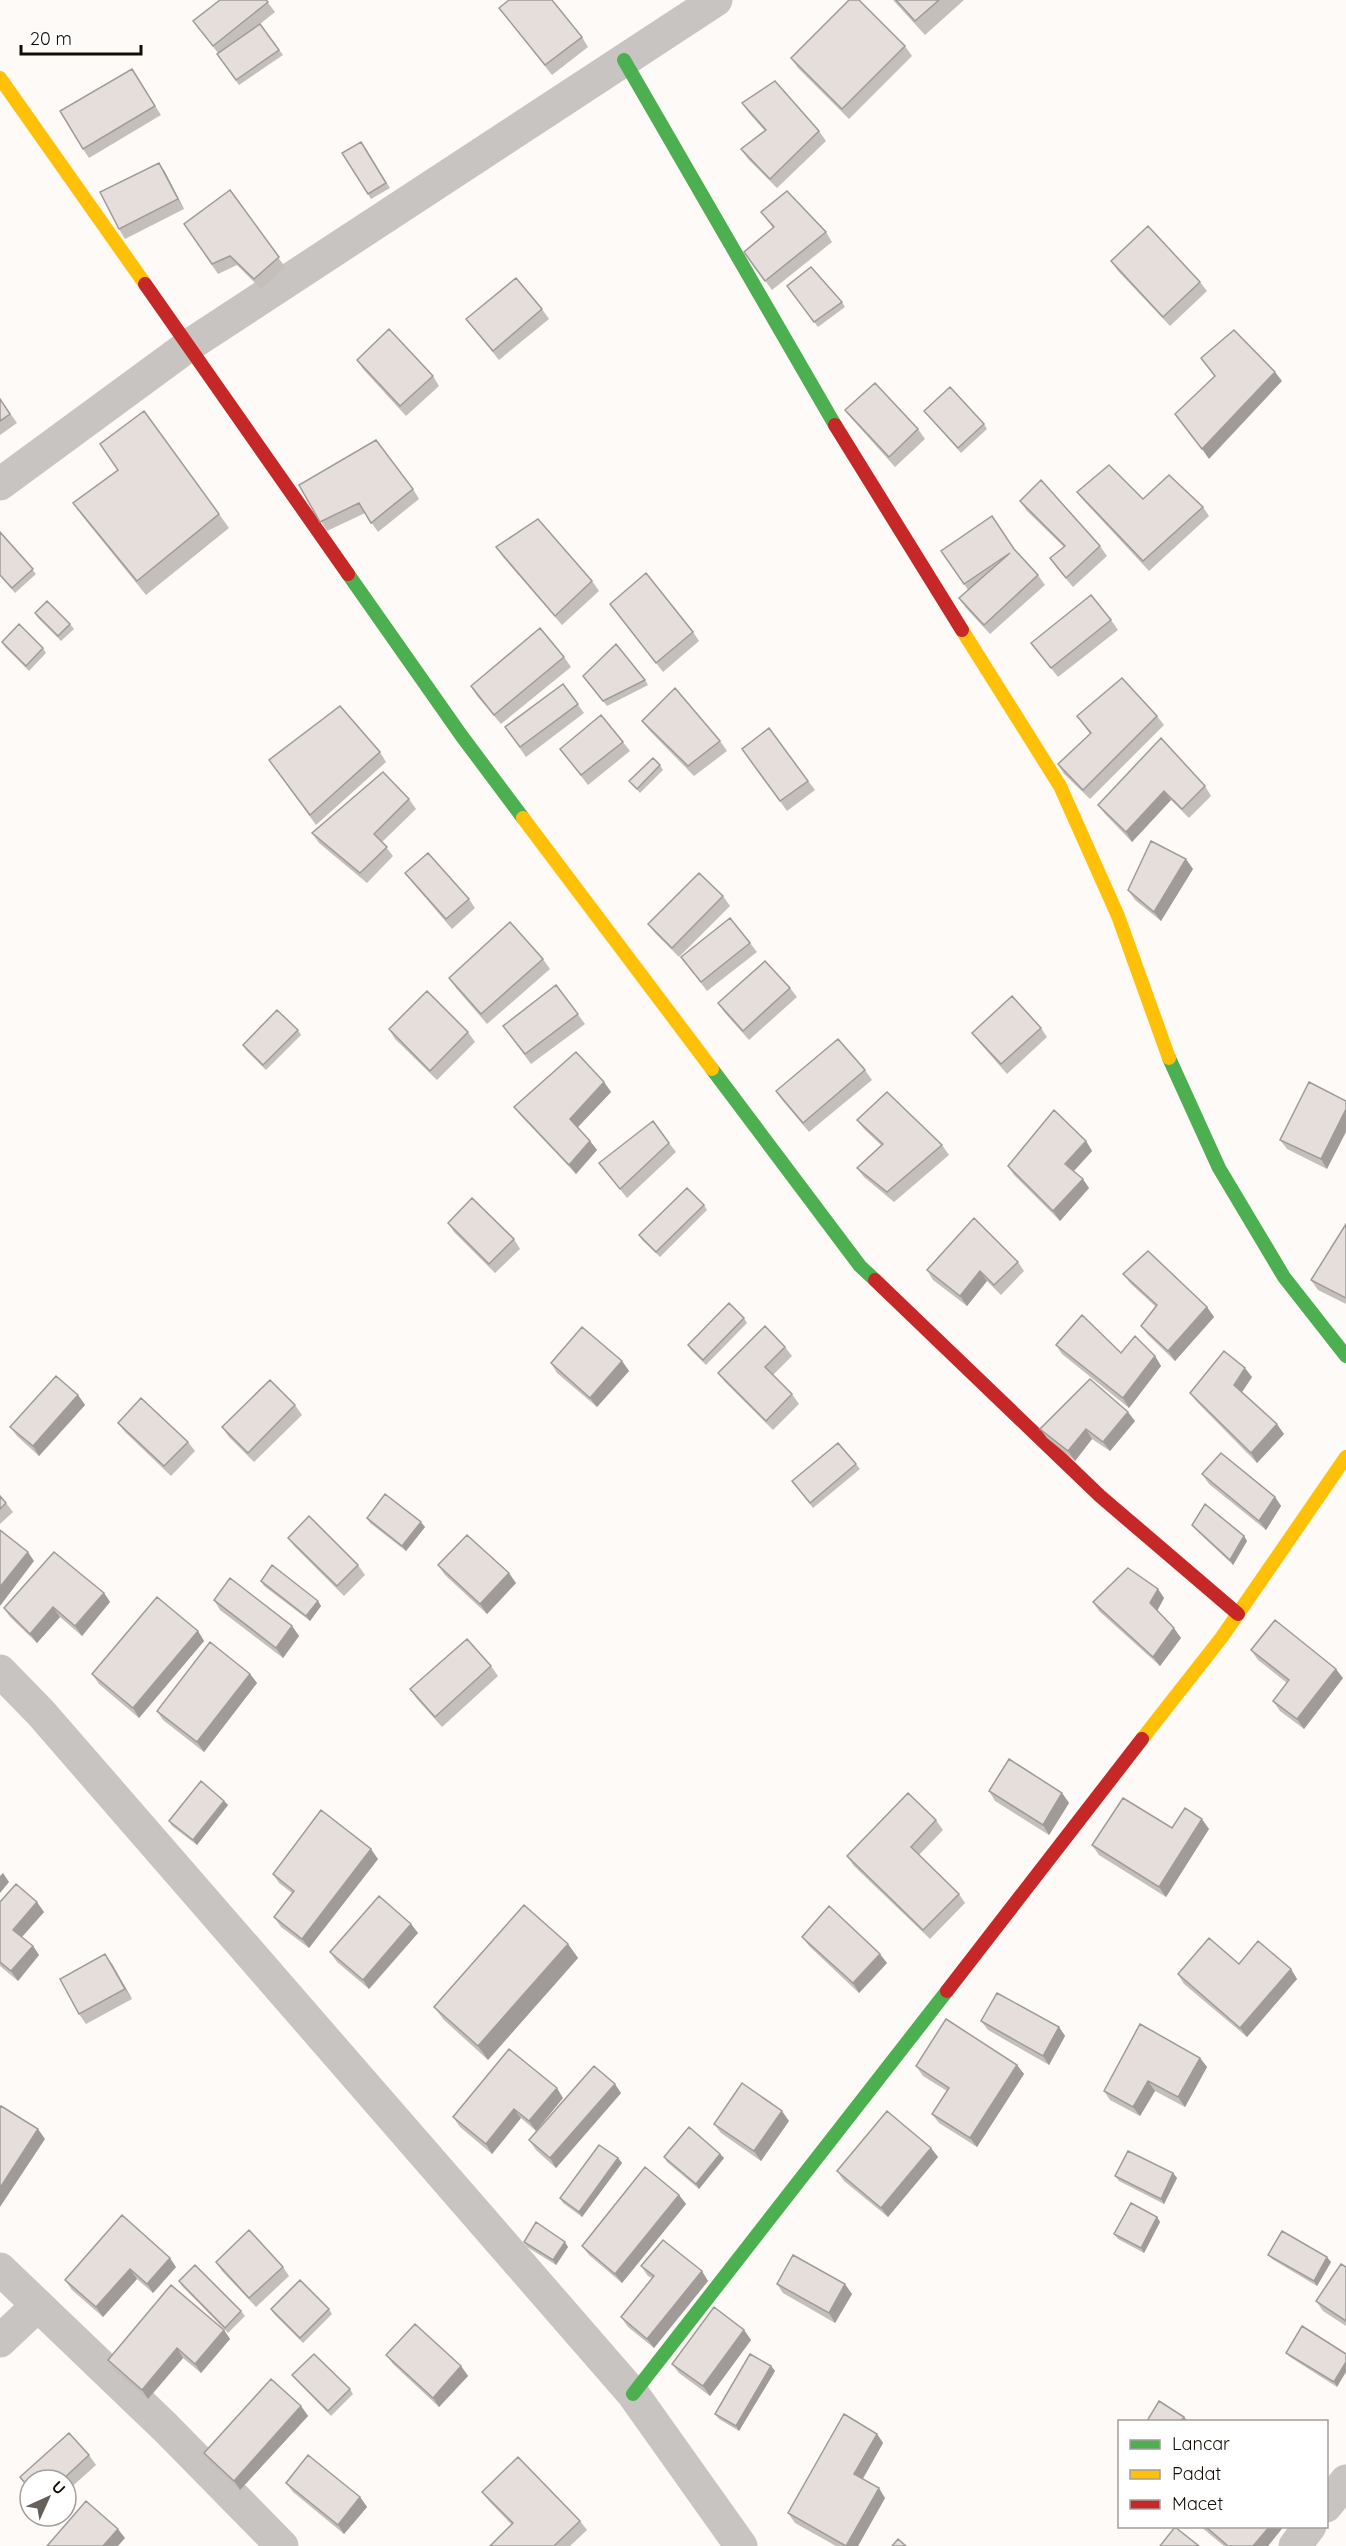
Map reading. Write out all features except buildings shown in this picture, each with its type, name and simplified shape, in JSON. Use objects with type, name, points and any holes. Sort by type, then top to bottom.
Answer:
[{"type":"street","points":[[0,484],[188,346],[716,0]]},
{"type":"street","points":[[624,60],[858,465],[1060,786],[1118,916],[1167,1054],[1219,1167],[1284,1277],[1346,1356]]},
{"type":"street","points":[[0,78],[461,735],[860,1266],[1100,1496],[1238,1614]]},
{"type":"street","points":[[633,2394],[1238,1614],[1346,1457]]},
{"type":"street","points":[[0,1671],[48,1722],[633,2394],[741,2546]]},
{"type":"street","points":[[0,2269],[165,2427],[282,2546]]},
{"type":"street","points":[[0,2341],[38,2305]]},
{"type":"street","points":[[1328,2504],[1346,2481]]},
{"type":"street","points":[[1295,2546],[1308,2528]]},
{"type":"traffic: fast","points":[[624,60],[835,425]]},
{"type":"traffic: fast","points":[[348,574],[461,735],[523,818]]},
{"type":"traffic: fast","points":[[1169,1058],[1219,1168],[1284,1277],[1346,1356]]},
{"type":"traffic: fast","points":[[712,1069],[860,1266],[875,1280]]},
{"type":"traffic: fast","points":[[633,2394],[947,1991]]},
{"type":"traffic: slow","points":[[0,78],[145,284]]},
{"type":"traffic: slow","points":[[962,630],[1060,786],[1118,916],[1169,1058]]},
{"type":"traffic: slow","points":[[523,818],[712,1069]]},
{"type":"traffic: slow","points":[[1142,1739],[1222,1637],[1346,1457]]},
{"type":"traffic: jam","points":[[145,284],[348,574]]},
{"type":"traffic: jam","points":[[835,425],[962,630]]},
{"type":"traffic: jam","points":[[875,1280],[1100,1496],[1238,1614]]},
{"type":"traffic: jam","points":[[947,1991],[1142,1739]]}]
